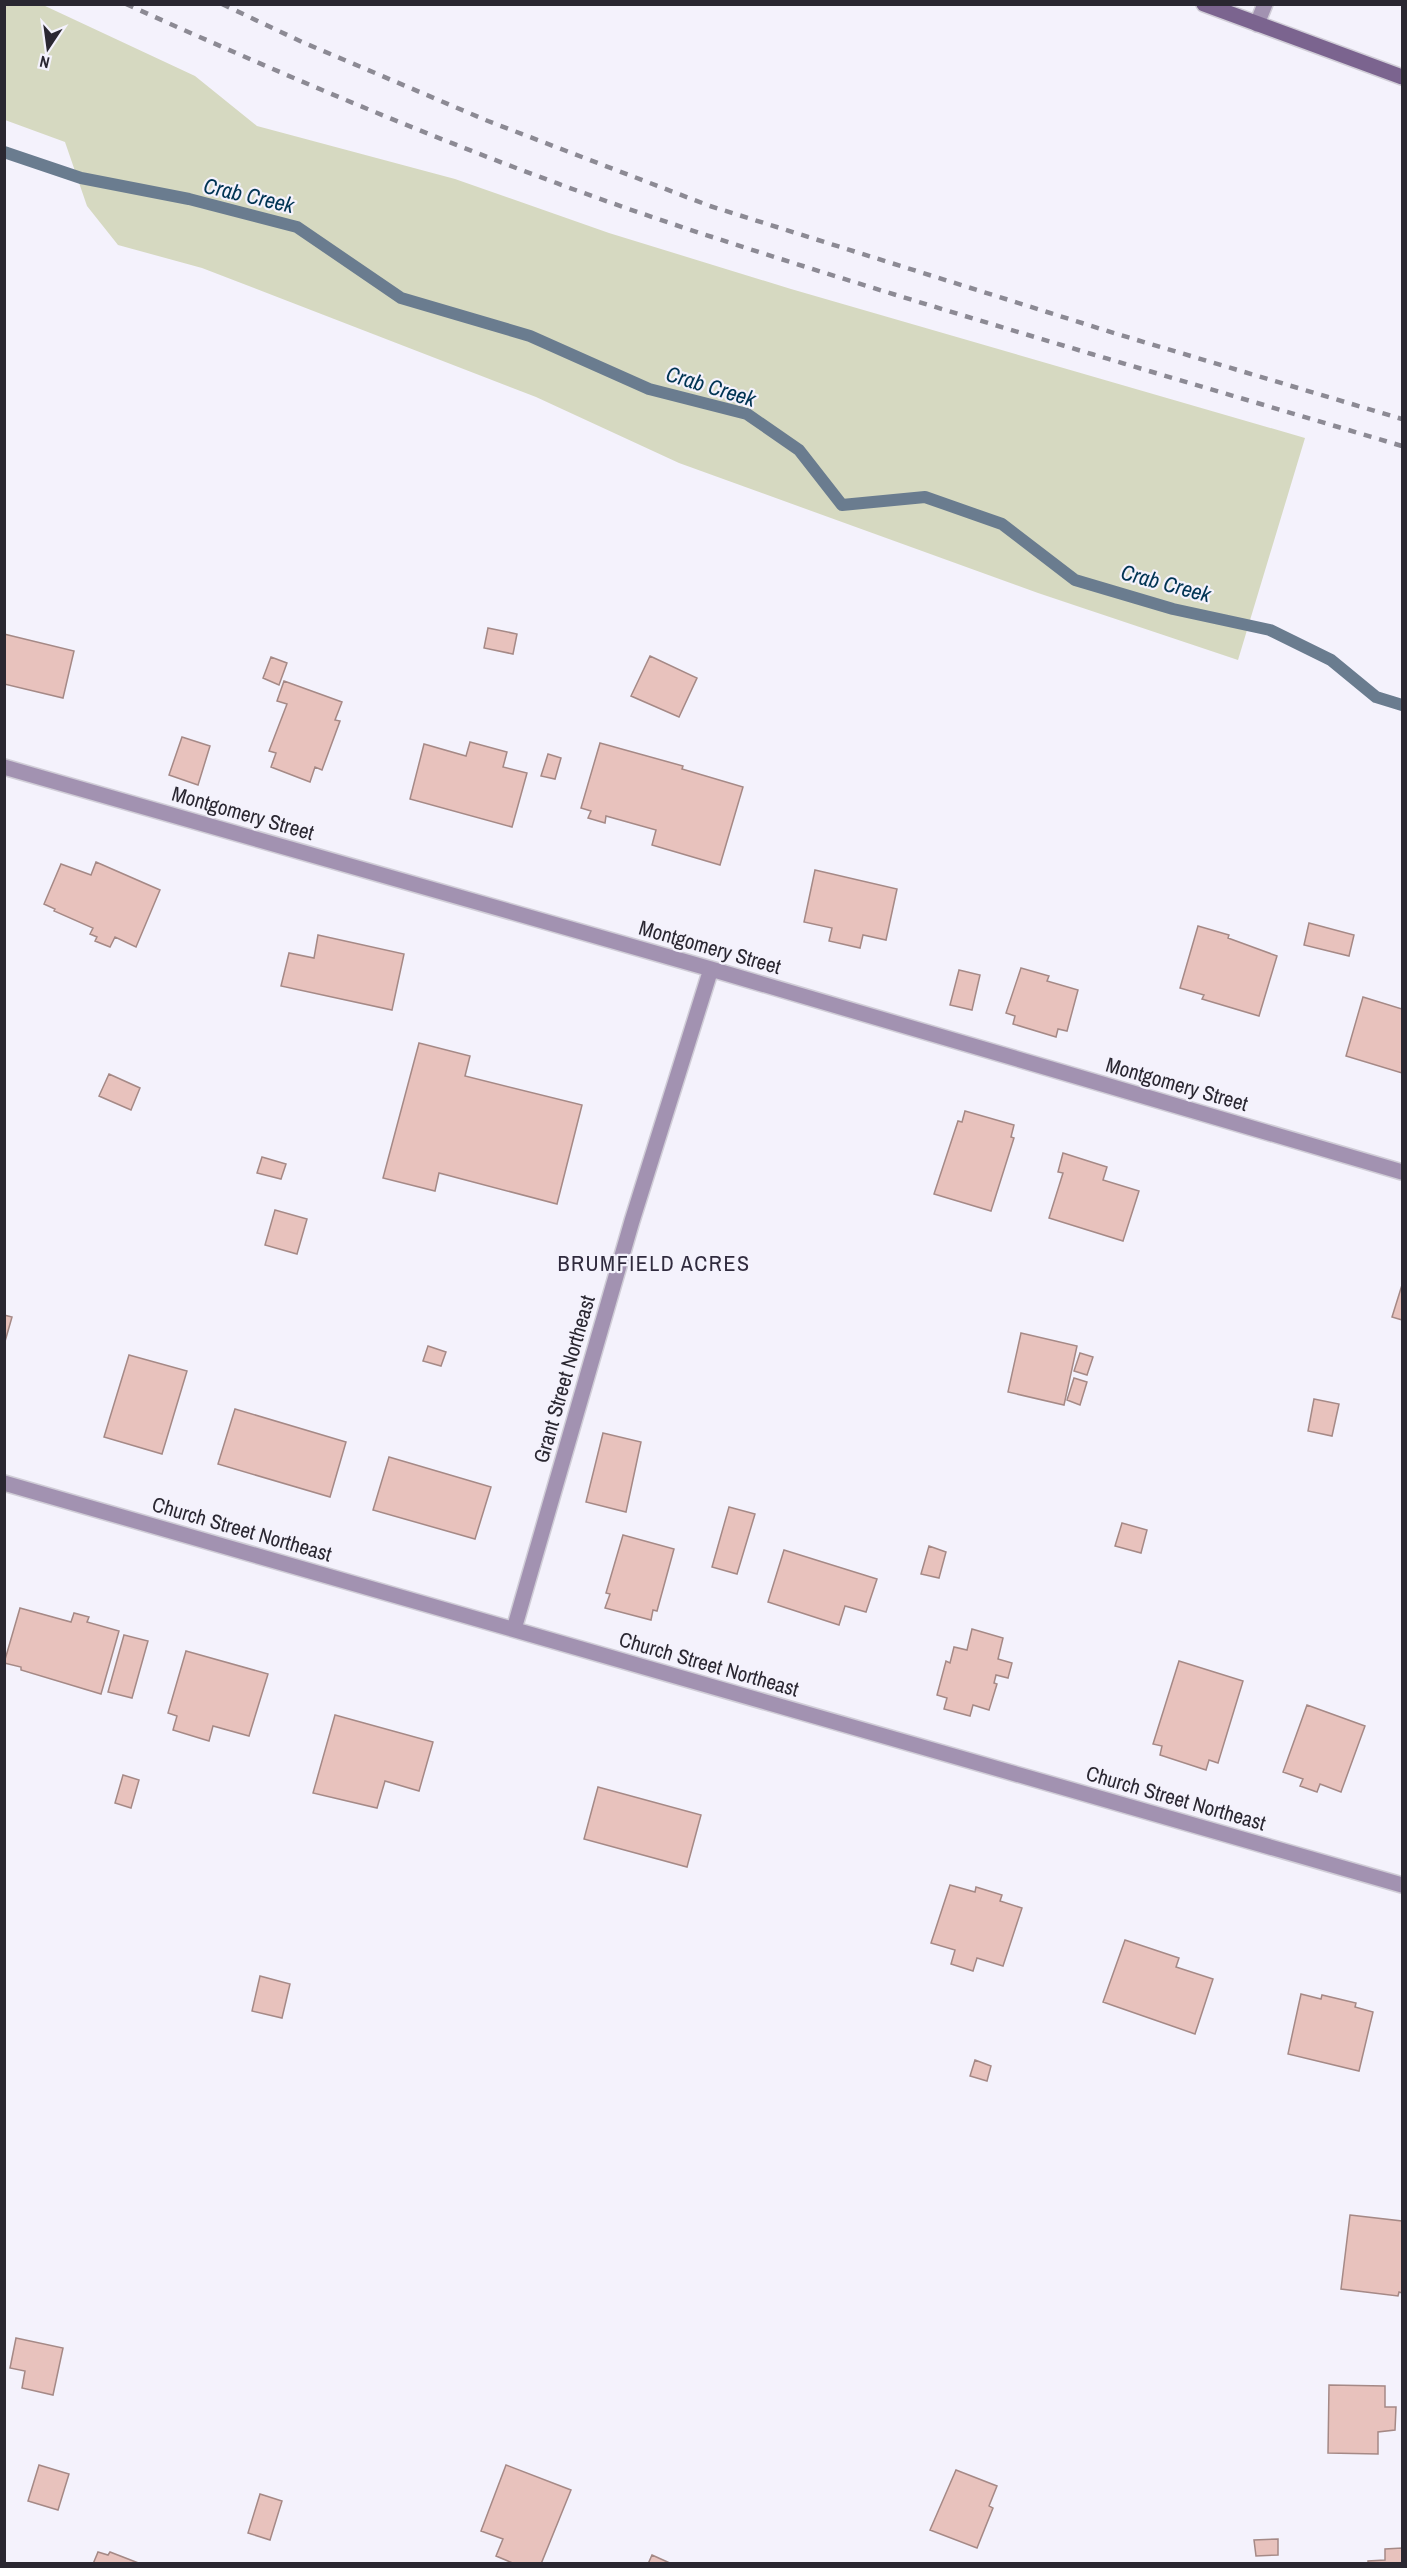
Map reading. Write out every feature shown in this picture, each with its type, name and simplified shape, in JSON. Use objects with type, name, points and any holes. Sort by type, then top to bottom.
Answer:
[{"type":"main road","points":[[1204,4],[1402,77]]},
{"type":"street","points":[[1257,24],[1264,4]]},
{"type":"street","name":"Montgomery Street","points":[[4,767],[711,969],[1402,1172]]},
{"type":"street","name":"Grant Street Northeast","points":[[514,1629],[632,1221],[711,969]]},
{"type":"street","name":"Church Street Northeast","points":[[4,1483],[1402,1886]]},
{"type":"green space","points":[[4,5],[43,5],[195,76],[257,126],[455,179],[609,233],[791,289],[1305,438],[1238,660],[1038,593],[679,463],[536,397],[202,268],[118,245],[87,206],[65,142],[5,120]]},
{"type":"building","points":[[488,628],[517,634],[513,654],[484,648]]},
{"type":"building","points":[[4,634],[74,651],[63,698],[4,684]]},
{"type":"building","points":[[650,656],[697,678],[679,717],[631,696]]},
{"type":"building","points":[[271,657],[287,663],[279,685],[263,678]]},
{"type":"building","points":[[284,681],[342,702],[335,720],[340,721],[322,770],[315,767],[310,782],[271,767],[276,753],[269,751],[287,704],[277,701]]},
{"type":"building","points":[[182,737],[210,746],[198,785],[169,775]]},
{"type":"building","points":[[470,742],[507,752],[503,767],[527,773],[512,827],[410,799],[424,744],[466,756]]},
{"type":"building","points":[[600,743],[683,766],[682,769],[743,787],[720,865],[652,845],[656,830],[606,816],[605,823],[588,818],[591,811],[581,808]]},
{"type":"building","points":[[548,754],[561,758],[555,779],[541,776]]},
{"type":"building","points":[[96,862],[160,890],[136,947],[115,937],[110,947],[95,941],[97,937],[90,934],[93,928],[54,911],[55,909],[44,904],[61,864],[91,875]]},
{"type":"building","points":[[815,870],[897,889],[886,940],[863,935],[860,948],[829,941],[832,928],[804,922]]},
{"type":"building","points":[[1309,923],[1354,935],[1349,956],[1304,945]]},
{"type":"building","points":[[1198,926],[1229,935],[1228,938],[1277,956],[1259,1016],[1202,999],[1204,995],[1180,988]]},
{"type":"building","points":[[318,935],[404,954],[392,1010],[281,986],[289,953],[314,958]]},
{"type":"building","points":[[1021,968],[1049,976],[1047,981],[1078,990],[1067,1031],[1058,1029],[1056,1037],[1013,1024],[1015,1016],[1006,1013]]},
{"type":"building","points":[[959,970],[980,975],[972,1010],[950,1005]]},
{"type":"building","points":[[1363,997],[1402,1009],[1402,1073],[1346,1056]]},
{"type":"building","points":[[419,1043],[470,1056],[465,1076],[582,1105],[557,1204],[439,1173],[435,1191],[383,1178]]},
{"type":"building","points":[[109,1074],[140,1088],[131,1110],[99,1096]]},
{"type":"building","points":[[965,1111],[1014,1125],[1011,1137],[1014,1138],[991,1211],[934,1194],[958,1121],[962,1122]]},
{"type":"building","points":[[1063,1153],[1107,1167],[1103,1180],[1139,1191],[1123,1241],[1049,1218],[1063,1173],[1058,1172]]},
{"type":"building","points":[[262,1157],[286,1164],[281,1179],[257,1173]]},
{"type":"building","points":[[275,1210],[307,1219],[297,1254],[265,1245]]},
{"type":"building","points":[[1402,1285],[1402,1320],[1392,1317]]},
{"type":"building","points":[[4,1315],[12,1317],[4,1345]]},
{"type":"building","points":[[1021,1333],[1077,1346],[1064,1405],[1008,1392]]},
{"type":"building","points":[[428,1346],[446,1352],[441,1366],[423,1361]]},
{"type":"building","points":[[1080,1353],[1093,1357],[1087,1375],[1074,1371]]},
{"type":"building","points":[[129,1355],[187,1371],[162,1454],[104,1437]]},
{"type":"building","points":[[1074,1378],[1087,1382],[1080,1405],[1067,1400]]},
{"type":"building","points":[[1314,1399],[1339,1404],[1332,1436],[1308,1431]]},
{"type":"building","points":[[235,1409],[346,1442],[330,1497],[218,1464]]},
{"type":"building","points":[[603,1433],[641,1442],[626,1512],[586,1502]]},
{"type":"building","points":[[389,1457],[491,1487],[475,1539],[373,1510]]},
{"type":"building","points":[[729,1507],[755,1514],[737,1574],[712,1567]]},
{"type":"building","points":[[1122,1523],[1147,1530],[1141,1553],[1115,1546]]},
{"type":"building","points":[[623,1535],[674,1549],[657,1611],[653,1610],[651,1620],[605,1608],[610,1594],[606,1593]]},
{"type":"building","points":[[929,1546],[946,1552],[939,1578],[921,1574]]},
{"type":"building","points":[[784,1550],[877,1579],[866,1612],[845,1606],[839,1625],[768,1602]]},
{"type":"building","points":[[20,1608],[71,1622],[74,1613],[89,1617],[87,1622],[119,1631],[101,1694],[4,1663]]},
{"type":"building","points":[[972,1629],[1003,1638],[998,1659],[1012,1663],[1008,1678],[996,1675],[994,1683],[997,1684],[989,1710],[973,1705],[970,1716],[944,1709],[947,1698],[937,1695],[946,1661],[950,1663],[954,1647],[967,1650]]},
{"type":"building","points":[[124,1635],[148,1641],[132,1698],[108,1692]]},
{"type":"building","points":[[186,1651],[268,1674],[249,1736],[213,1726],[209,1741],[173,1730],[177,1716],[168,1713]]},
{"type":"building","points":[[1179,1661],[1243,1681],[1218,1763],[1209,1760],[1206,1770],[1160,1755],[1162,1746],[1153,1744]]},
{"type":"building","points":[[1307,1705],[1365,1726],[1341,1792],[1320,1784],[1317,1792],[1300,1786],[1303,1779],[1283,1772]]},
{"type":"building","points":[[335,1715],[433,1742],[419,1791],[385,1781],[377,1808],[313,1793]]},
{"type":"building","points":[[123,1775],[139,1780],[131,1808],[115,1803]]},
{"type":"building","points":[[598,1787],[701,1815],[687,1867],[584,1839]]},
{"type":"building","points":[[950,1885],[975,1892],[976,1887],[1002,1895],[1000,1901],[1022,1908],[1003,1966],[977,1958],[973,1971],[951,1964],[955,1950],[931,1943]]},
{"type":"building","points":[[1125,1940],[1179,1958],[1176,1967],[1213,1979],[1195,2034],[1103,2002]]},
{"type":"building","points":[[260,1976],[290,1984],[282,2018],[252,2011]]},
{"type":"building","points":[[1301,1994],[1321,1999],[1322,1995],[1356,2003],[1355,2007],[1373,2012],[1359,2071],[1288,2054]]},
{"type":"building","points":[[975,2060],[991,2066],[987,2081],[970,2076]]},
{"type":"building","points":[[1350,2215],[1402,2221],[1402,2293],[1399,2292],[1398,2296],[1341,2289]]},
{"type":"building","points":[[16,2338],[63,2348],[53,2395],[22,2388],[25,2371],[10,2368]]},
{"type":"building","points":[[1329,2385],[1385,2386],[1385,2407],[1396,2407],[1395,2430],[1378,2432],[1378,2454],[1328,2453]]},
{"type":"building","points":[[39,2465],[69,2474],[58,2510],[28,2501]]},
{"type":"building","points":[[506,2465],[571,2490],[541,2564],[515,2564],[496,2556],[503,2539],[481,2531]]},
{"type":"building","points":[[956,2470],[997,2486],[989,2506],[993,2508],[977,2548],[930,2530]]},
{"type":"building","points":[[260,2494],[282,2501],[270,2540],[248,2533]]},
{"type":"building","points":[[1278,2539],[1278,2555],[1256,2556],[1254,2540]]},
{"type":"building","points":[[1402,2548],[1402,2564],[1368,2564],[1368,2561],[1385,2560],[1385,2549]]},
{"type":"building","points":[[98,2552],[108,2555],[110,2552],[141,2564],[93,2564]]},
{"type":"building","points":[[652,2555],[672,2564],[648,2564]]},
{"type":"waterway","name":"Crab Creek","points":[[4,152],[81,178],[189,199],[297,227],[401,298],[530,336],[649,389],[747,414],[799,450],[842,505],[925,497],[1002,524],[1075,580],[1173,609],[1270,630],[1331,660],[1376,697],[1402,705]]},
{"type":"railway","points":[[126,4],[267,67],[410,126],[627,208],[875,288],[1402,446]]},
{"type":"railway","points":[[222,4],[302,42],[488,121],[710,206],[1117,334],[1402,419]]},
{"type":"district","name":"BRUMFIELD ACRES","points":[[654,1263]]}]
